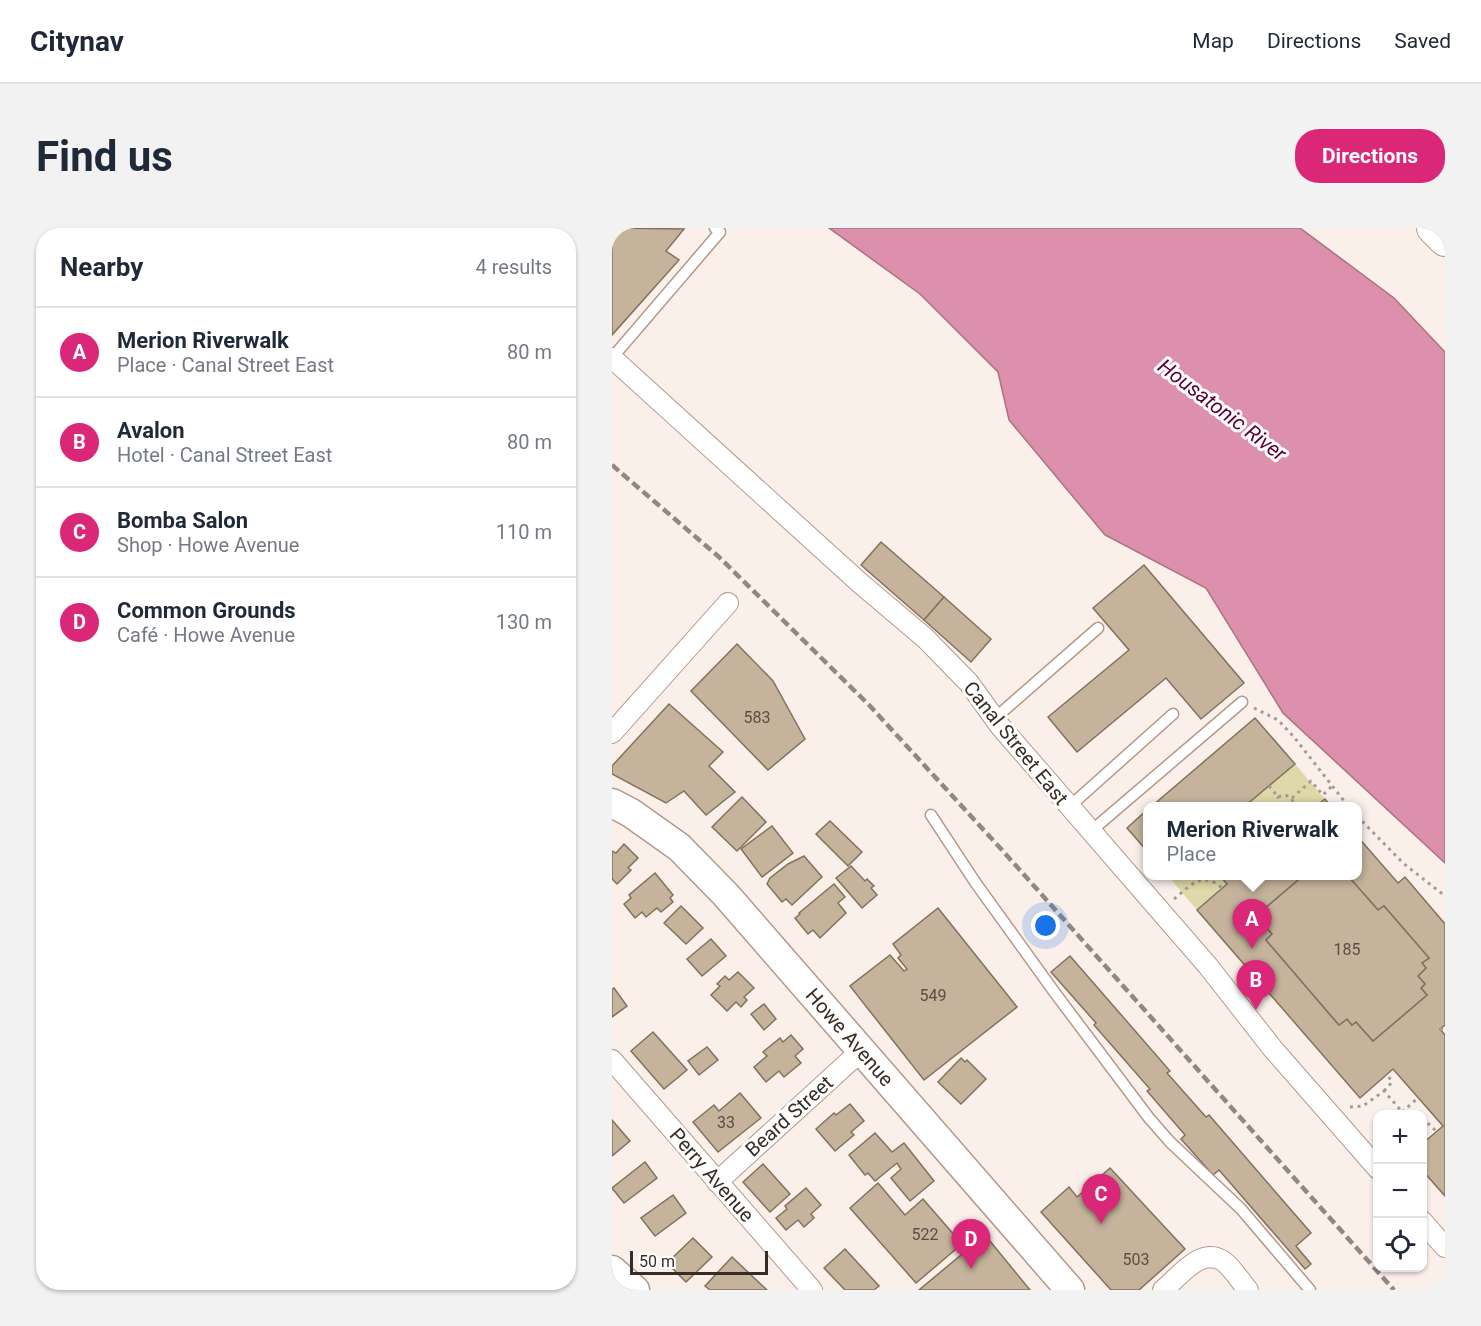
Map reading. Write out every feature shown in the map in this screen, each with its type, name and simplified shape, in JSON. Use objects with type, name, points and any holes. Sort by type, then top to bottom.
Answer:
[{"type":"main road","points":[[1433,228],[1445,240]]},
{"type":"main road","name":"Howe Avenue","points":[[612,802],[678,847],[726,895],[1071,1290]]},
{"type":"main road","points":[[612,1270],[635,1290]]},
{"type":"street","name":"Canal Street East","points":[[612,358],[860,583],[925,638],[969,683],[994,719],[1208,966],[1273,1049],[1373,1164]]},
{"type":"street","points":[[612,733],[728,603]]},
{"type":"street","name":"Beard Street","points":[[717,1182],[862,1050]]},
{"type":"street","name":"Perry Avenue","points":[[612,1060],[812,1290]]},
{"type":"street","points":[[1427,1227],[1445,1247]]},
{"type":"street","points":[[1163,1290],[1200,1258],[1211,1255],[1224,1261],[1248,1290]]},
{"type":"lane","points":[[612,358],[720,232],[715,228]]},
{"type":"lane","points":[[994,719],[1098,628]]},
{"type":"lane","points":[[1090,832],[1242,702]]},
{"type":"lane","points":[[1069,807],[1173,714]]},
{"type":"lane","points":[[931,815],[975,882],[1149,1118],[1170,1142],[1240,1209],[1310,1290]]},
{"type":"path","points":[[1242,702],[1278,720],[1344,802]]},
{"type":"path","points":[[1292,798],[1311,781],[1323,795],[1332,786]]},
{"type":"path","points":[[1269,786],[1278,797]]},
{"type":"path","points":[[1278,797],[1286,795],[1292,798]]},
{"type":"path","points":[[1277,802],[1278,797]]},
{"type":"path","points":[[1292,798],[1292,802]]},
{"type":"path","points":[[1362,821],[1403,863],[1445,896]]},
{"type":"path","points":[[1174,899],[1198,880],[1211,881],[1222,888]]},
{"type":"path","points":[[1440,1029],[1445,1030]]},
{"type":"path","points":[[1346,1107],[1364,1106],[1384,1091],[1392,1082],[1387,1074]]},
{"type":"path","points":[[1384,1091],[1400,1110]]},
{"type":"path","points":[[1406,1110],[1418,1098]]},
{"type":"path","points":[[1427,1126],[1430,1124],[1437,1132]]},
{"type":"shaded area","points":[[1295,764],[1325,799],[1321,802],[1250,802]]},
{"type":"shaded area","points":[[1171,880],[1224,880],[1227,884],[1197,910]]},
{"type":"water","name":"Housatonic River","points":[[829,228],[1300,228],[1394,298],[1445,352],[1445,863],[1283,713],[1206,588],[1105,535],[1009,420],[998,372],[920,294]]},
{"type":"building","points":[[612,228],[684,229],[666,251],[679,260],[612,335]]},
{"type":"building","points":[[881,542],[944,597],[924,620],[861,565]]},
{"type":"building","points":[[1144,565],[1244,683],[1201,719],[1166,678],[1077,752],[1048,717],[1129,650],[1093,608]]},
{"type":"building","points":[[944,597],[991,639],[971,662],[924,620]]},
{"type":"building","points":[[737,644],[773,681],[805,739],[768,770],[691,691]]},
{"type":"building","points":[[669,704],[723,752],[709,766],[735,792],[706,815],[684,791],[666,803],[612,774],[612,766]]},
{"type":"building","points":[[1255,718],[1295,764],[1250,802],[1157,802]]},
{"type":"building","points":[[742,797],[766,822],[737,851],[712,827]]},
{"type":"building","points":[[1143,814],[1143,846],[1127,828]]},
{"type":"building","points":[[830,821],[862,852],[848,866],[816,834]]},
{"type":"building","points":[[772,826],[793,853],[762,877],[741,849]]},
{"type":"building","points":[[1362,842],[1398,883],[1405,877],[1445,924],[1445,1025],[1440,1029],[1445,1035],[1445,1196],[1427,1176],[1427,1140],[1443,1126],[1393,1069],[1360,1098],[1197,910],[1227,884],[1224,880],[1298,880],[1263,910],[1271,918],[1264,925],[1272,934],[1266,940],[1339,1025],[1347,1019],[1352,1025],[1356,1022],[1373,1041],[1427,995],[1421,988],[1425,984],[1418,976],[1426,968],[1422,963],[1429,958],[1384,906],[1378,910],[1352,880],[1362,880]]},
{"type":"building","points":[[624,844],[638,858],[628,868],[631,870],[617,884],[612,879],[612,851],[616,853]]},
{"type":"building","points":[[804,856],[822,877],[792,905],[786,899],[782,902],[767,884],[770,878],[788,864]]},
{"type":"building","points":[[851,866],[865,881],[867,879],[874,886],[871,888],[877,895],[862,908],[836,878]]},
{"type":"building","points":[[655,873],[673,895],[670,898],[673,902],[661,912],[657,908],[646,917],[642,912],[635,918],[624,904],[631,898],[629,895]]},
{"type":"building","points":[[1298,880],[1352,880],[1378,910],[1384,906],[1429,958],[1422,963],[1426,968],[1418,976],[1425,984],[1421,988],[1427,995],[1373,1041],[1356,1022],[1352,1025],[1347,1019],[1339,1025],[1266,940],[1272,934],[1264,925],[1271,918],[1263,910]]},
{"type":"building","points":[[834,884],[845,897],[838,903],[846,913],[820,938],[813,930],[808,934],[795,918]]},
{"type":"building","points":[[681,906],[703,928],[686,944],[664,923]]},
{"type":"building","points":[[938,908],[1017,1007],[924,1080],[850,986],[890,955],[904,971],[907,969],[898,958],[901,955],[893,944]]},
{"type":"building","points":[[711,939],[726,956],[702,976],[687,959]]},
{"type":"building","points":[[1070,956],[1170,1071],[1167,1073],[1206,1117],[1209,1115],[1311,1233],[1296,1246],[1311,1264],[1305,1269],[1219,1170],[1213,1175],[1181,1139],[1185,1135],[1147,1091],[1150,1089],[1051,972]]},
{"type":"building","points":[[738,972],[754,988],[744,997],[747,1000],[741,1007],[736,1002],[727,1011],[711,995],[720,986],[717,984],[725,976],[729,980]]},
{"type":"building","points":[[614,988],[627,1006],[612,1017],[612,989]]},
{"type":"building","points":[[764,1004],[776,1019],[764,1030],[751,1014]]},
{"type":"building","points":[[653,1032],[687,1070],[664,1089],[631,1051]]},
{"type":"building","points":[[791,1035],[803,1049],[795,1056],[801,1063],[784,1077],[779,1071],[766,1082],[754,1067],[767,1056],[763,1052],[780,1038],[783,1042]]},
{"type":"building","points":[[707,1047],[718,1060],[699,1075],[688,1061]]},
{"type":"building","points":[[961,1058],[965,1062],[967,1060],[986,1079],[961,1104],[938,1082]]},
{"type":"building","points":[[740,1093],[761,1118],[718,1152],[693,1122],[714,1105],[719,1111]]},
{"type":"building","points":[[850,1104],[864,1121],[851,1132],[854,1135],[835,1151],[816,1129],[834,1113],[836,1115]]},
{"type":"building","points":[[612,1120],[630,1141],[612,1156]]},
{"type":"building","points":[[875,1133],[892,1152],[904,1143],[934,1181],[910,1201],[891,1178],[901,1169],[897,1163],[875,1181],[868,1173],[865,1175],[849,1155]]},
{"type":"building","points":[[645,1162],[657,1178],[624,1203],[612,1188]]},
{"type":"building","points":[[763,1164],[790,1194],[770,1212],[743,1182]]},
{"type":"building","points":[[1110,1168],[1185,1249],[1139,1290],[1111,1290],[1041,1212],[1069,1187],[1077,1197]]},
{"type":"building","points":[[878,1183],[905,1215],[923,1199],[962,1244],[916,1283],[850,1208]]},
{"type":"building","points":[[806,1188],[821,1205],[811,1214],[814,1218],[804,1227],[798,1220],[786,1230],[776,1218],[787,1209],[785,1206]]},
{"type":"building","points":[[673,1195],[686,1213],[655,1236],[641,1218]]},
{"type":"building","points":[[985,1235],[1030,1290],[919,1290]]},
{"type":"building","points":[[693,1238],[712,1257],[686,1282],[667,1263]]},
{"type":"building","points":[[845,1249],[879,1286],[874,1290],[845,1290],[824,1268]]},
{"type":"building","points":[[732,1257],[767,1290],[710,1290],[705,1286]]},
{"type":"railway","points":[[612,465],[719,557],[870,706],[1002,850],[1394,1290]]},
{"type":"place","name":"Merion Riverwalk","points":[[1252,949]]},
{"type":"place","name":"Avalon","points":[[1256,1010]]},
{"type":"place","name":"Bomba Salon","points":[[1101,1224]]},
{"type":"place","name":"Common Grounds","points":[[971,1269]]}]
